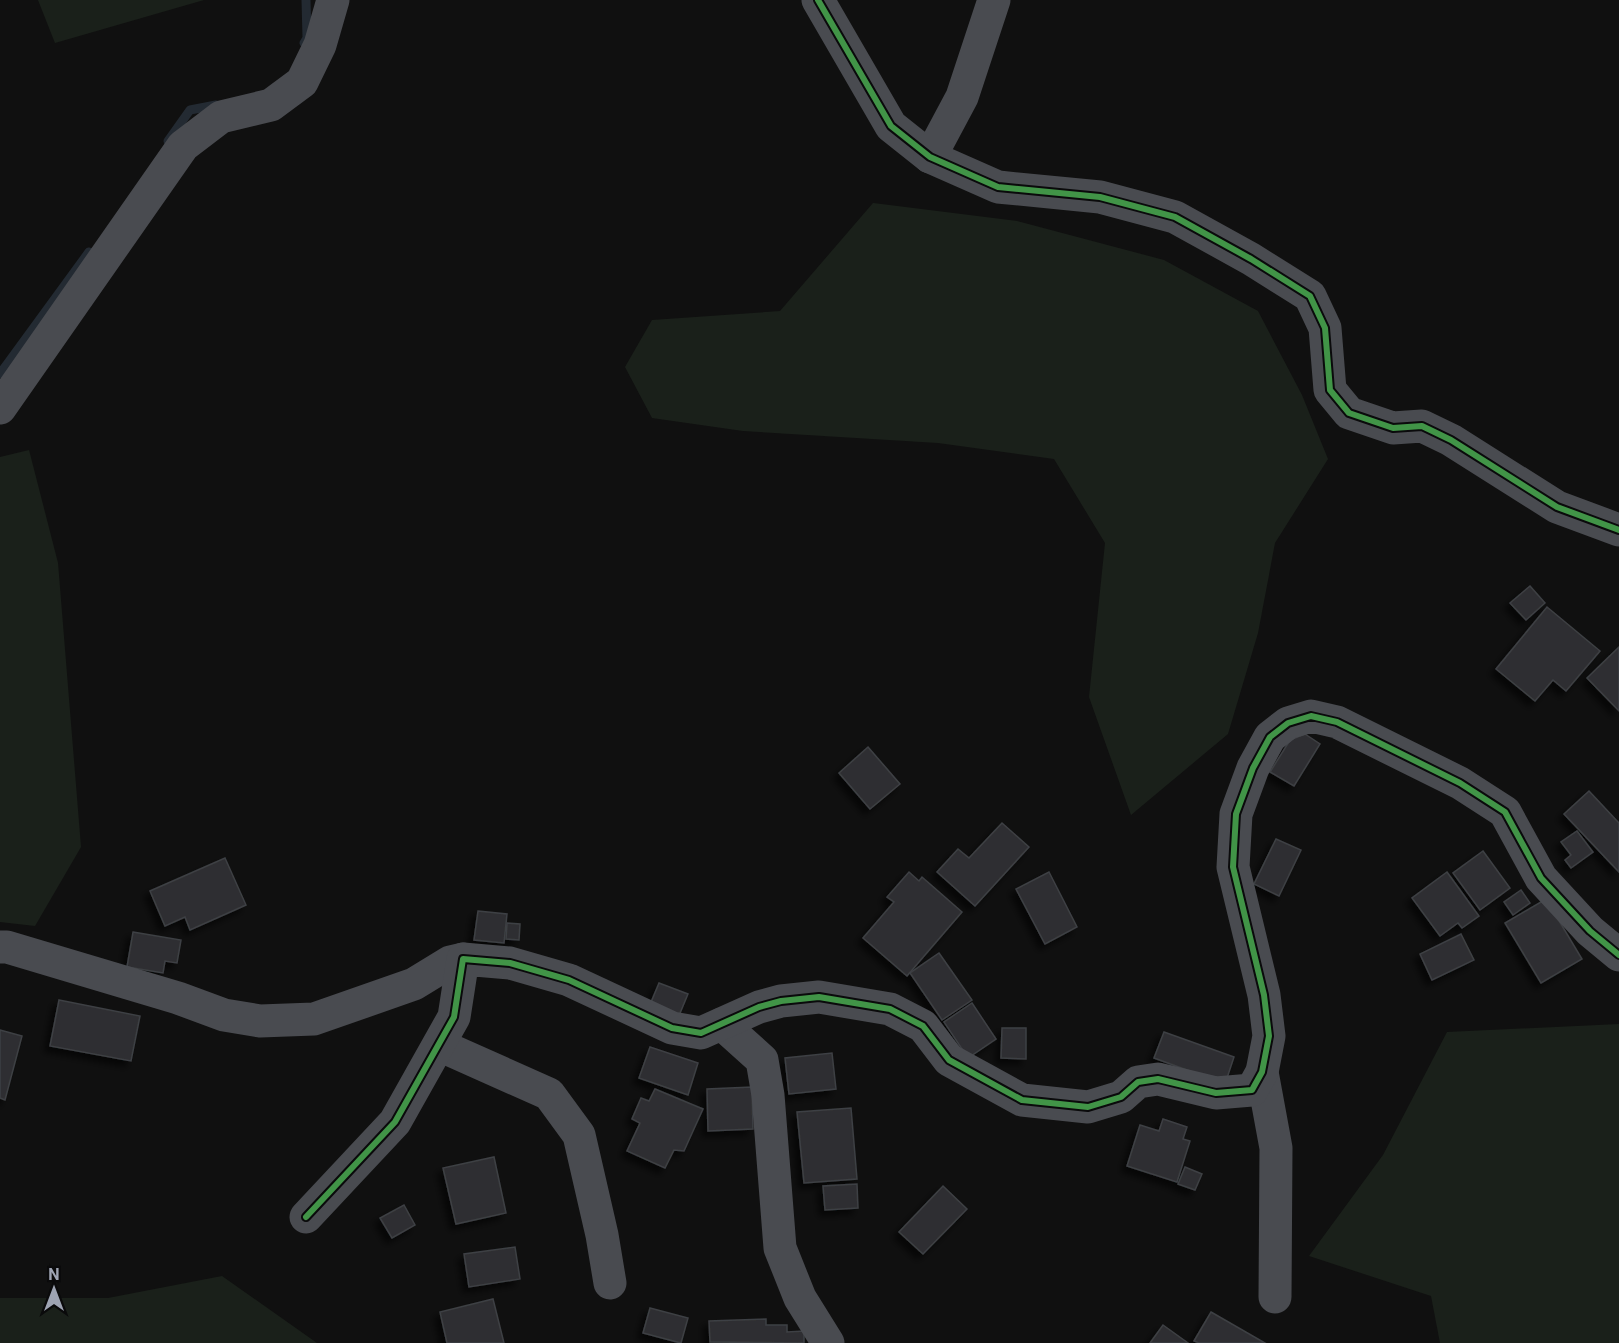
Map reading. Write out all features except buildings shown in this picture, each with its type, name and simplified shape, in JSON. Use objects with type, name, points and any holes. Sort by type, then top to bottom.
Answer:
[{"type":"street","points":[[0,408],[183,146],[221,117],[271,105],[302,82],[320,45],[333,0]]},
{"type":"street","points":[[818,0],[891,126],[930,157],[998,187],[1100,197],[1175,217],[1251,259],[1310,296],[1325,328],[1330,390],[1349,413],[1393,428],[1422,426],[1451,440],[1557,507],[1617,521]]},
{"type":"street","points":[[930,157],[962,97],[994,0]]},
{"type":"street","points":[[0,947],[7,946],[224,1015],[260,1021],[314,1019],[414,984],[450,962],[463,959],[510,963],[568,980],[672,1028],[701,1034],[759,1007],[782,1001],[819,997],[891,1009],[923,1026],[949,1060],[1023,1100],[1088,1107],[1121,1097],[1138,1082],[1158,1079],[1215,1093],[1252,1090],[1262,1072],[1269,1036],[1264,995],[1233,867],[1236,814],[1253,768],[1270,737],[1288,723],[1311,716],[1337,722],[1460,783],[1505,812],[1540,878],[1590,931],[1619,955]]},
{"type":"street","points":[[306,1217],[395,1122],[454,1017],[463,959]]},
{"type":"street","points":[[722,1024],[762,1060],[768,1095],[780,1248],[800,1298],[828,1343]]},
{"type":"street","points":[[439,1045],[549,1094],[579,1135],[602,1235],[610,1283]]},
{"type":"street","points":[[1262,1072],[1276,1148],[1275,1297]]},
{"type":"shaded area","points":[[38,0],[204,0],[55,43]]},
{"type":"shaded area","points":[[873,203],[1017,221],[1164,260],[1258,311],[1302,395],[1328,459],[1275,543],[1258,633],[1228,734],[1131,815],[1089,697],[1105,543],[1054,459],[938,443],[743,431],[652,418],[625,367],[652,320],[780,311]]},
{"type":"shaded area","points":[[29,450],[58,563],[81,847],[35,926],[0,922],[0,457]]},
{"type":"shaded area","points":[[1619,1024],[1619,1343],[1440,1343],[1431,1296],[1309,1256],[1383,1155],[1447,1032]]},
{"type":"shaded area","points":[[222,1276],[317,1343],[0,1343],[0,1298],[108,1298]]},
{"type":"waterway","points":[[304,43],[307,38],[306,0]]},
{"type":"waterway","points":[[168,141],[190,110],[216,105]]},
{"type":"waterway","points":[[0,374],[89,252]]},
{"type":"cycle path","points":[[818,0],[891,126],[930,157],[998,187],[1100,197],[1175,217],[1251,259],[1310,296],[1325,328],[1330,390],[1349,413],[1393,428],[1422,426],[1451,440],[1557,507],[1619,530]]},
{"type":"cycle path","points":[[306,1217],[395,1122],[454,1017],[463,959],[510,963],[569,980],[672,1028],[701,1033],[759,1007],[781,1001],[819,997],[890,1009],[923,1026],[949,1060],[1022,1100],[1088,1107],[1121,1097],[1138,1082],[1158,1079],[1216,1093],[1252,1090],[1262,1072],[1269,1036],[1264,995],[1233,867],[1236,814],[1253,768],[1270,737],[1288,723],[1311,716],[1337,722],[1460,783],[1505,812],[1541,878],[1590,931],[1619,955]]}]
